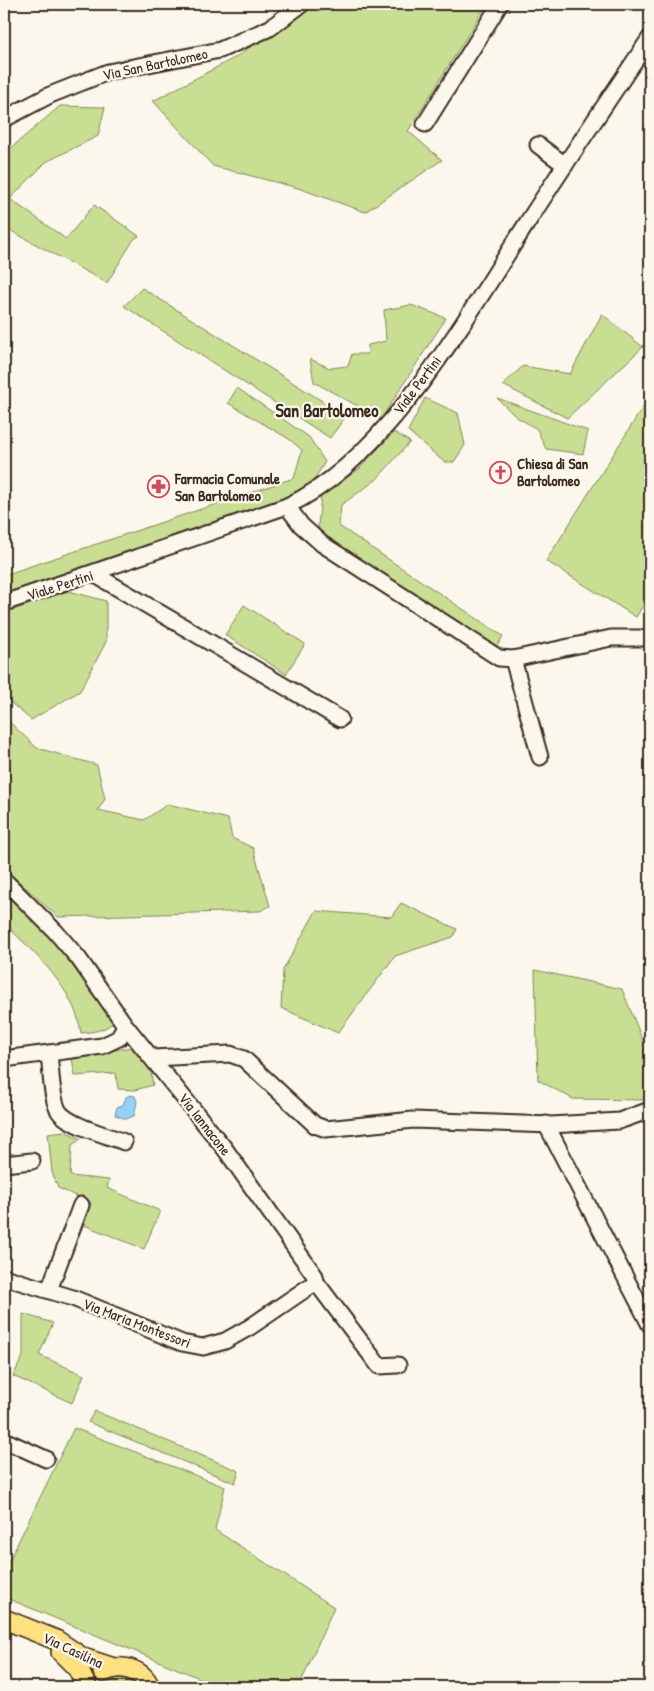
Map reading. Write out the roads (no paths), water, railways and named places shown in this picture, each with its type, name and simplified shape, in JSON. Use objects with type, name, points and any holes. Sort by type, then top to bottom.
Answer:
[{"type":"main road","name":"Via Casilina","points":[[4,1619],[56,1640],[84,1658],[114,1668],[133,1670],[153,1685]]},
{"type":"main road","name":"Via Casilina","points":[[32,1631],[66,1656],[78,1669],[89,1687]]},
{"type":"main road","points":[[89,1687],[97,1677],[114,1668]]},
{"type":"street","name":"Via San Bartolomeo","points":[[4,119],[50,95],[108,72],[220,50],[270,28],[302,4]]},
{"type":"street","points":[[425,124],[500,4]]},
{"type":"street","name":"Viale Pertini","points":[[4,603],[94,574],[287,506],[315,490],[359,454],[412,396],[650,38]]},
{"type":"street","points":[[538,145],[565,165]]},
{"type":"street","points":[[287,506],[301,526],[322,544],[499,658],[512,659],[610,638],[650,638]]},
{"type":"street","points":[[94,574],[340,719]]},
{"type":"street","points":[[512,659],[540,757]]},
{"type":"street","name":"Via Iannacone","points":[[4,880],[55,931],[79,959],[124,1025],[153,1058],[225,1149],[315,1276],[316,1282],[379,1366],[398,1365]]},
{"type":"street","points":[[4,1059],[49,1054],[114,1042],[121,1035],[124,1025]]},
{"type":"street","points":[[49,1054],[55,1102],[60,1113],[74,1122],[124,1142]]},
{"type":"street","points":[[153,1058],[230,1054],[244,1059],[315,1125],[326,1129],[413,1120],[546,1124],[619,1121],[650,1110]]},
{"type":"street","points":[[546,1124],[650,1325]]},
{"type":"street","points":[[4,1164],[32,1160]]},
{"type":"street","points":[[49,1290],[81,1205]]},
{"type":"street","name":"Via Maria Montessori","points":[[4,1277],[49,1290],[182,1343],[203,1347],[220,1343],[243,1331],[316,1282]]},
{"type":"street","points":[[4,1440],[46,1459]]},
{"type":"water","points":[[130,1095],[135,1096],[137,1102],[134,1116],[126,1119],[115,1115],[117,1107],[123,1105],[126,1097]]},
{"type":"place","name":"Chiesa di San Bartolomeo","points":[[501,472]]},
{"type":"place","name":"Farmacia Comunale San Bartolomeo","points":[[159,487]]},
{"type":"district","name":"San Bartolomeo","points":[[327,410]]}]
